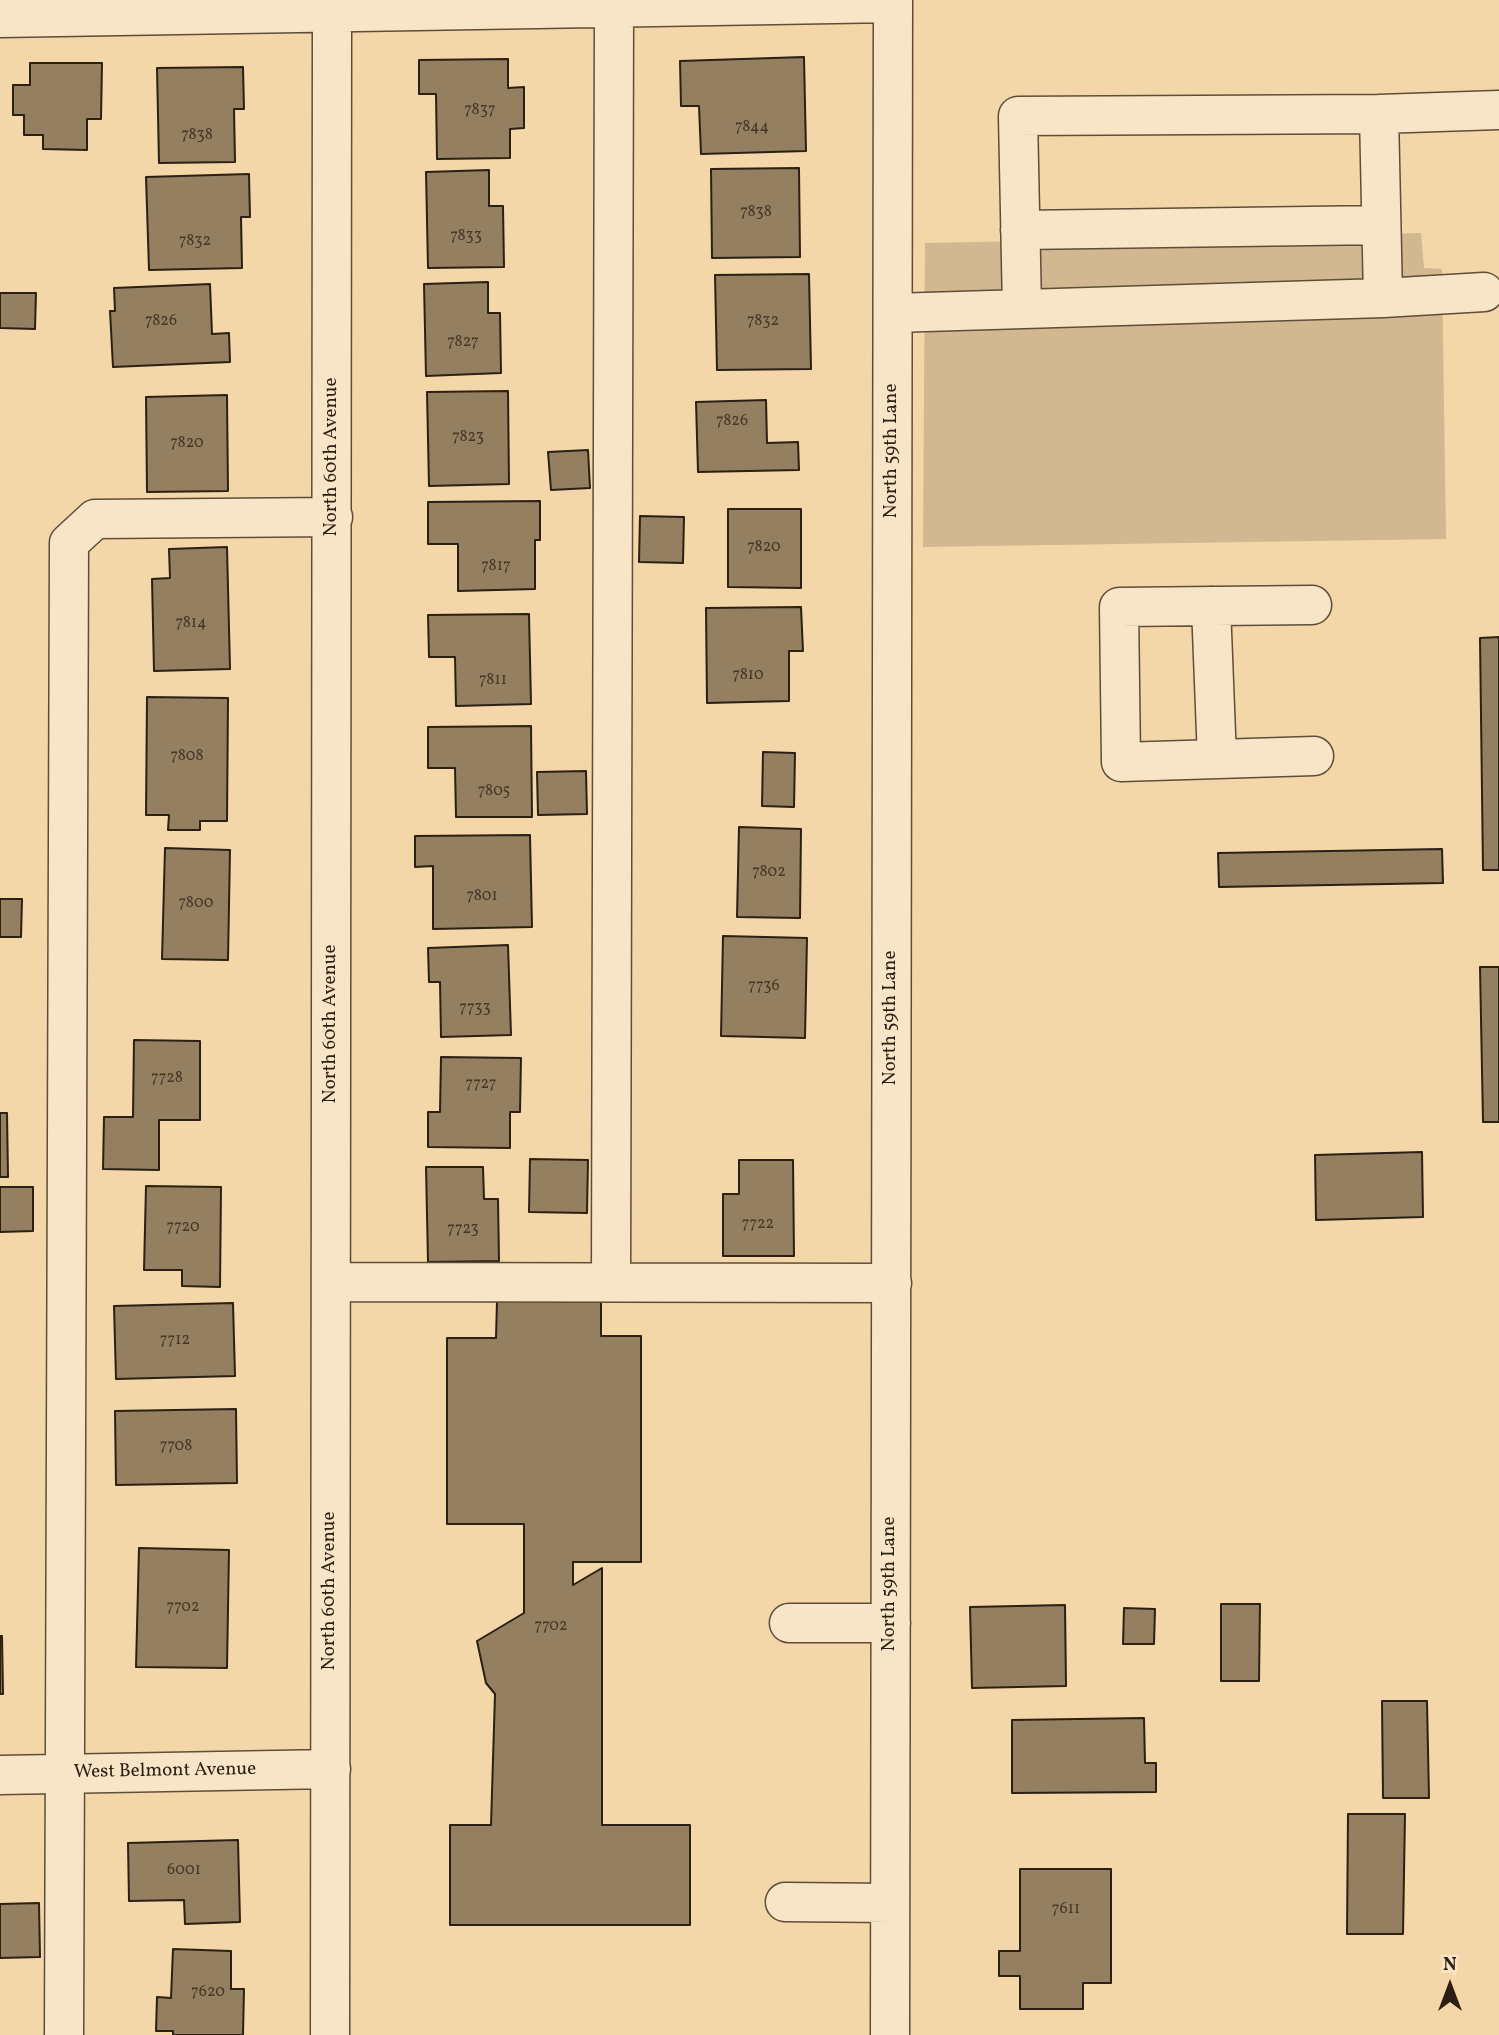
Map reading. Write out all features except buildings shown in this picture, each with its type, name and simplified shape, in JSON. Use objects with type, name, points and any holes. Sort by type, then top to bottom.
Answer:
[{"type":"street","points":[[0,18],[893,1]]},
{"type":"street","name":"North 59th Lane","points":[[891,2035],[893,1]]},
{"type":"street","points":[[611,1282],[614,8]]},
{"type":"street","name":"North 60th Avenue","points":[[330,2035],[344,1985],[331,1769],[332,13]]},
{"type":"street","points":[[1022,309],[1018,116],[1379,114],[1499,110]]},
{"type":"street","points":[[1379,114],[1382,298]]},
{"type":"street","points":[[1020,230],[1381,226]]},
{"type":"street","points":[[892,313],[1382,298],[1485,292]]},
{"type":"street","points":[[64,2035],[69,543],[95,519],[333,517]]},
{"type":"street","points":[[1312,605],[1119,607],[1121,762],[1314,756]]},
{"type":"street","points":[[1211,606],[1217,759]]},
{"type":"street","points":[[331,1282],[891,1283]]},
{"type":"street","points":[[789,1623],[891,1623]]},
{"type":"street","name":"West Belmont Avenue","points":[[0,1774],[331,1769]]},
{"type":"street","points":[[785,1902],[891,1903]]},
{"type":"shaded area","points":[[1421,233],[1424,268],[1442,269],[1446,539],[923,547],[925,243]]}]
